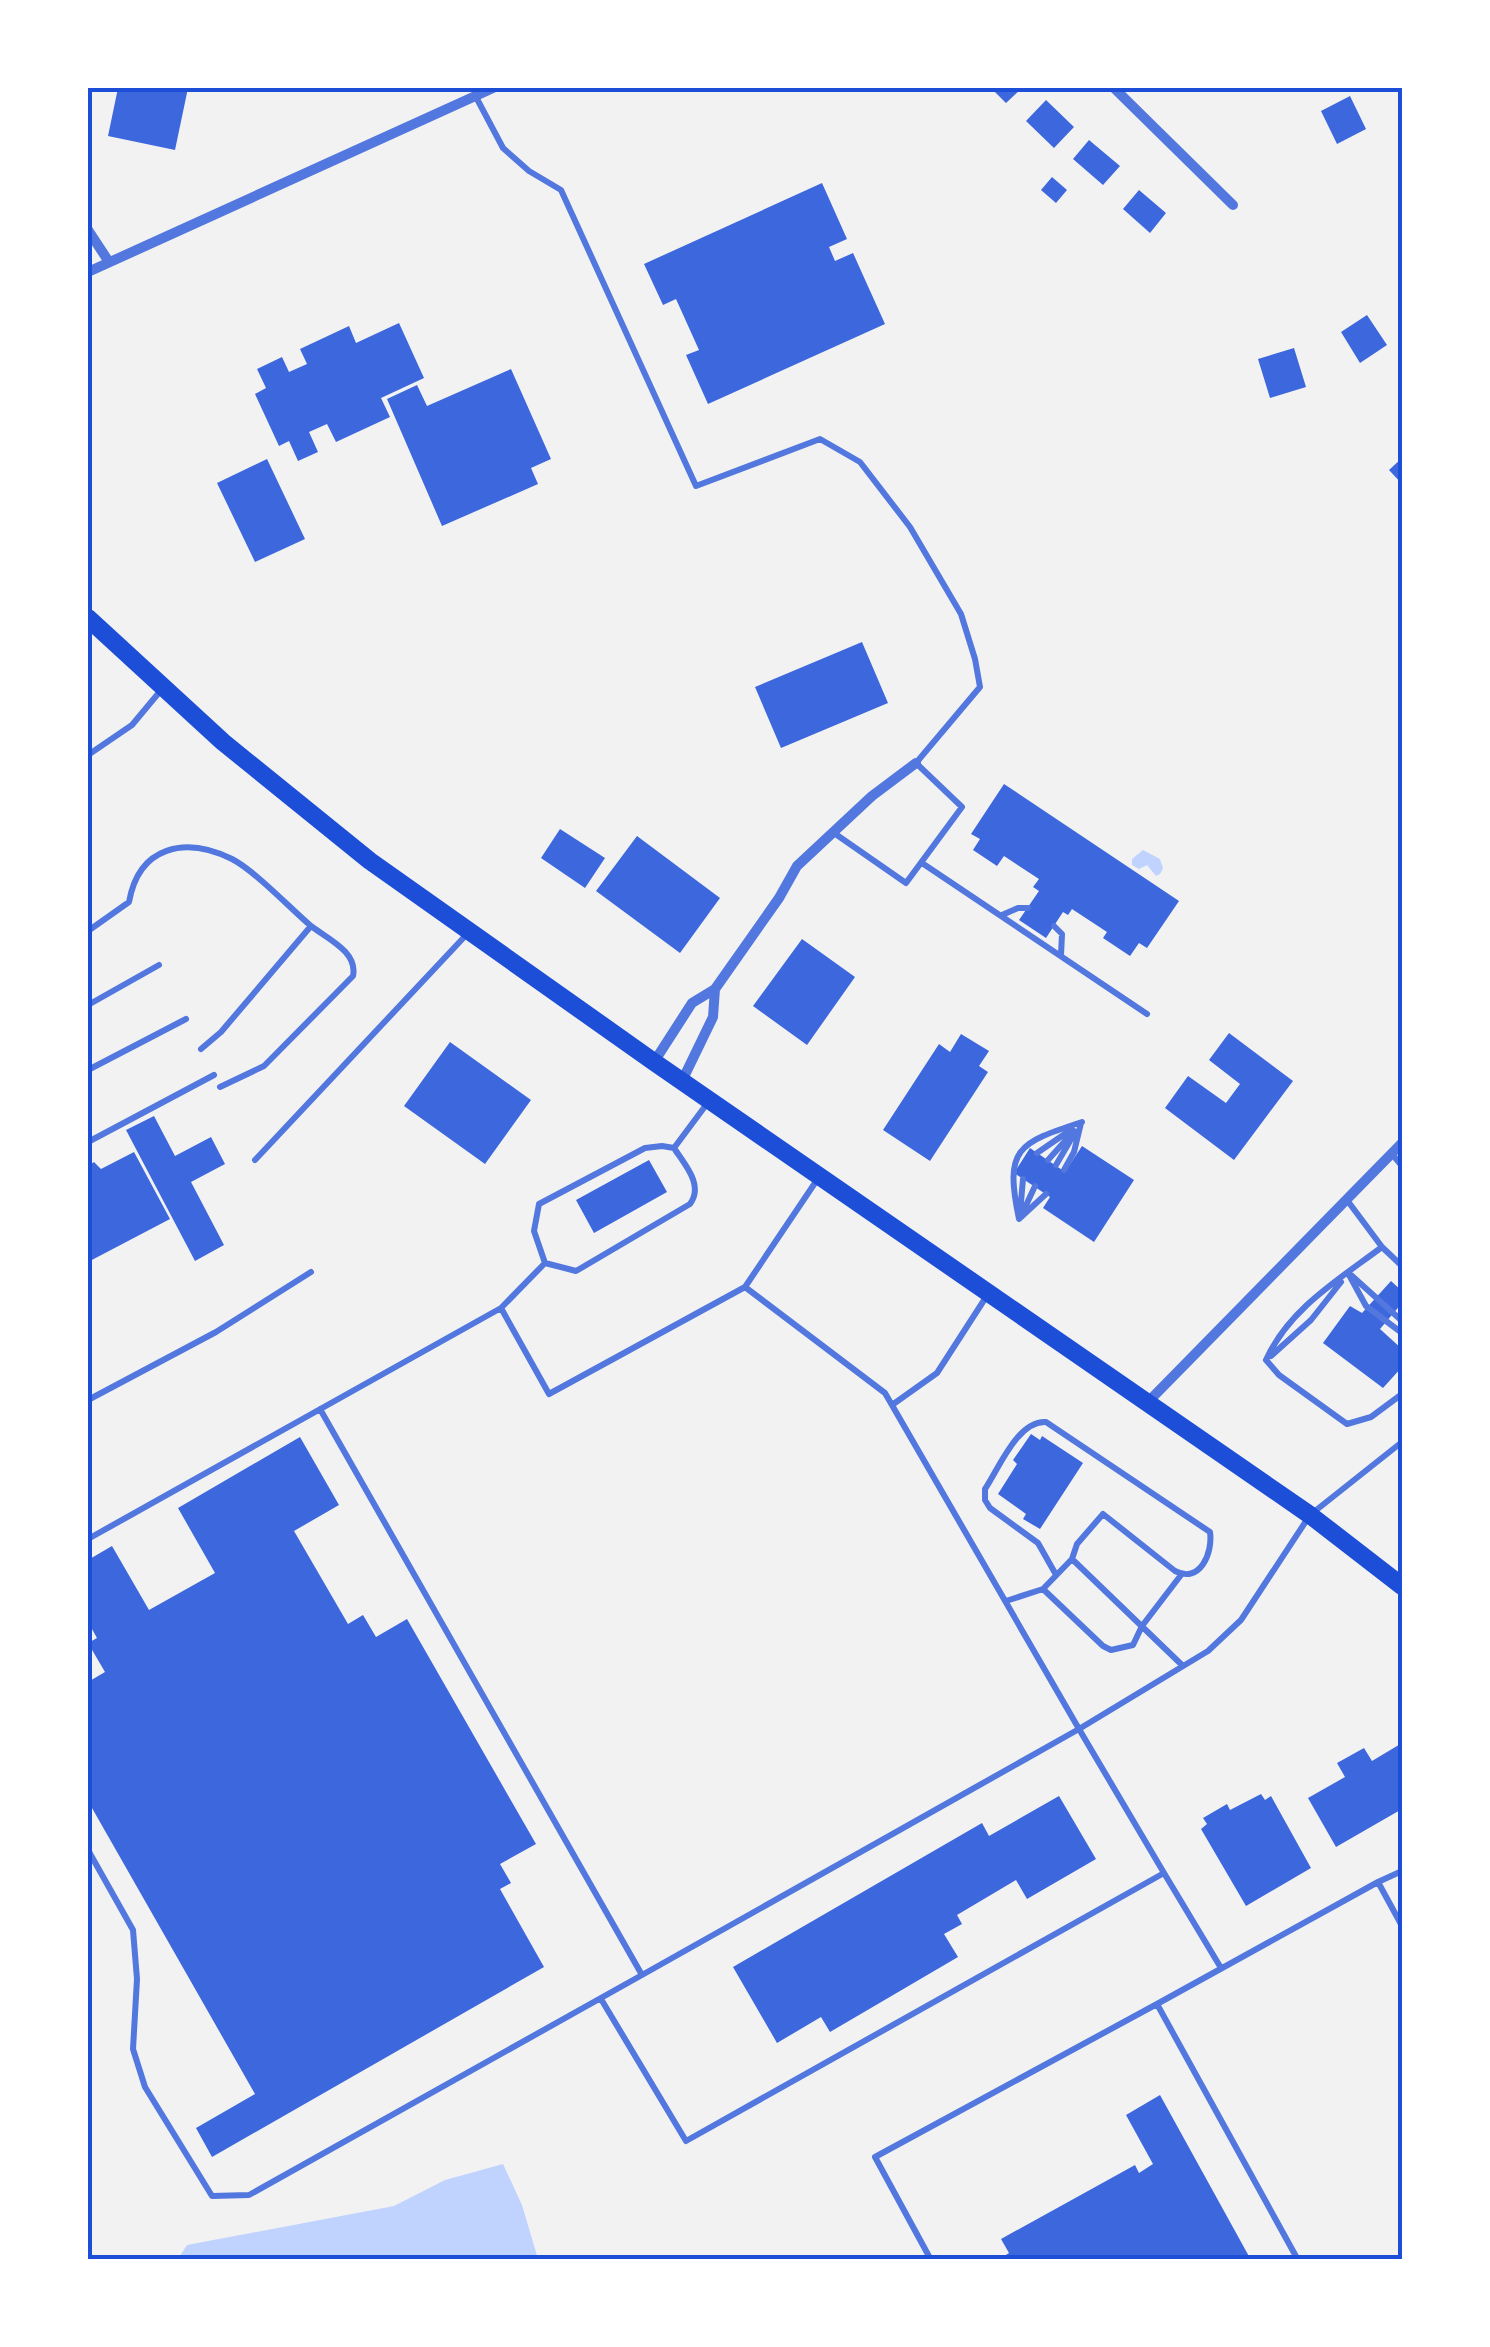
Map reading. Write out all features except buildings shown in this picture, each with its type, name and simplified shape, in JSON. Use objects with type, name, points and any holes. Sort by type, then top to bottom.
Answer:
[{"type":"main road","points":[[88,618],[295,802],[370,861],[1310,1515],[1402,1586]]},
{"type":"street","points":[[88,272],[473,92],[493,88]]},
{"type":"street","points":[[1114,88],[1233,206]]},
{"type":"street","points":[[88,230],[109,262]]},
{"type":"street","points":[[654,1062],[692,1003],[715,989],[797,866],[872,796],[916,763]]},
{"type":"street","points":[[682,1081],[713,1018],[715,989]]},
{"type":"street","points":[[1147,1403],[1402,1143]]},
{"type":"lane","points":[[473,92],[503,148],[529,171],[560,190],[696,486],[820,438],[860,462],[910,527],[960,614],[975,658],[980,688],[916,763],[962,807],[906,883],[833,832]]},
{"type":"lane","points":[[88,755],[132,725],[163,688]]},
{"type":"lane","points":[[88,931],[129,902],[132,884],[149,861],[172,848],[185,846],[234,860],[348,954],[353,960],[353,976],[264,1066],[220,1088]]},
{"type":"lane","points":[[922,863],[1147,1014]]},
{"type":"lane","points":[[1001,915],[1028,908]]},
{"type":"lane","points":[[201,1050],[221,1032],[311,926]]},
{"type":"lane","points":[[1054,926],[1062,934],[1061,955]]},
{"type":"lane","points":[[255,1160],[469,932]]},
{"type":"lane","points":[[88,1005],[160,964]]},
{"type":"lane","points":[[88,1070],[186,1019]]},
{"type":"lane","points":[[88,1142],[214,1075]]},
{"type":"lane","points":[[674,1148],[710,1100]]},
{"type":"lane","points":[[1037,1153],[1082,1122]]},
{"type":"lane","points":[[1056,1165],[1082,1122]]},
{"type":"lane","points":[[1019,1219],[1012,1186],[1014,1163],[1031,1139],[1082,1122]]},
{"type":"lane","points":[[545,1263],[534,1230],[539,1204],[646,1148],[674,1148]]},
{"type":"lane","points":[[545,1263],[576,1271],[690,1204],[696,1196],[696,1184],[674,1148]]},
{"type":"lane","points":[[1392,1154],[1402,1166]]},
{"type":"lane","points":[[501,1308],[549,1394],[745,1287],[819,1176]]},
{"type":"lane","points":[[1019,1219],[1024,1179]]},
{"type":"lane","points":[[1019,1219],[1041,1190],[1019,1219]]},
{"type":"lane","points":[[1347,1200],[1382,1247],[1402,1266]]},
{"type":"lane","points":[[1266,1360],[1278,1334],[1302,1308],[1382,1247]]},
{"type":"lane","points":[[88,1538],[501,1308],[545,1263]]},
{"type":"lane","points":[[88,1400],[216,1332],[311,1272]]},
{"type":"lane","points":[[1348,1273],[1402,1321]]},
{"type":"lane","points":[[1348,1273],[1366,1306],[1402,1333]]},
{"type":"lane","points":[[1266,1360],[1310,1320],[1348,1273]]},
{"type":"lane","points":[[745,1287],[885,1393],[1222,1968]]},
{"type":"lane","points":[[892,1405],[937,1373],[988,1293]]},
{"type":"lane","points":[[1266,1360],[1279,1375],[1347,1424],[1371,1416],[1402,1394]]},
{"type":"lane","points":[[320,1410],[642,1975]]},
{"type":"lane","points":[[1044,1590],[1103,1646],[1112,1650],[1133,1645],[1142,1626],[1181,1575],[1200,1569],[1212,1543],[1210,1532],[1046,1422],[1035,1421],[1025,1428],[986,1489],[985,1500],[990,1508],[1038,1543],[1055,1573]]},
{"type":"lane","points":[[88,1850],[133,1930],[133,2048],[145,2088],[212,2196],[250,2194],[1079,1729],[1184,1666],[1241,1620],[1310,1515],[1402,1442]]},
{"type":"lane","points":[[1006,1601],[1044,1590],[1103,1514],[1181,1575]]},
{"type":"lane","points":[[1072,1558],[1184,1666]]},
{"type":"lane","points":[[931,2260],[875,2158],[1402,1871]]},
{"type":"lane","points":[[601,1998],[686,2141],[1164,1873]]},
{"type":"lane","points":[[1378,1882],[1402,1926]]},
{"type":"lane","points":[[1158,2004],[1298,2260]]},
{"type":"water","points":[[1143,850],[1160,859],[1160,874],[1156,876],[1147,865],[1139,869],[1132,865],[1132,859]]},
{"type":"water","points":[[503,2164],[522,2205],[538,2259],[178,2259],[187,2245],[394,2206],[445,2180]]}]
